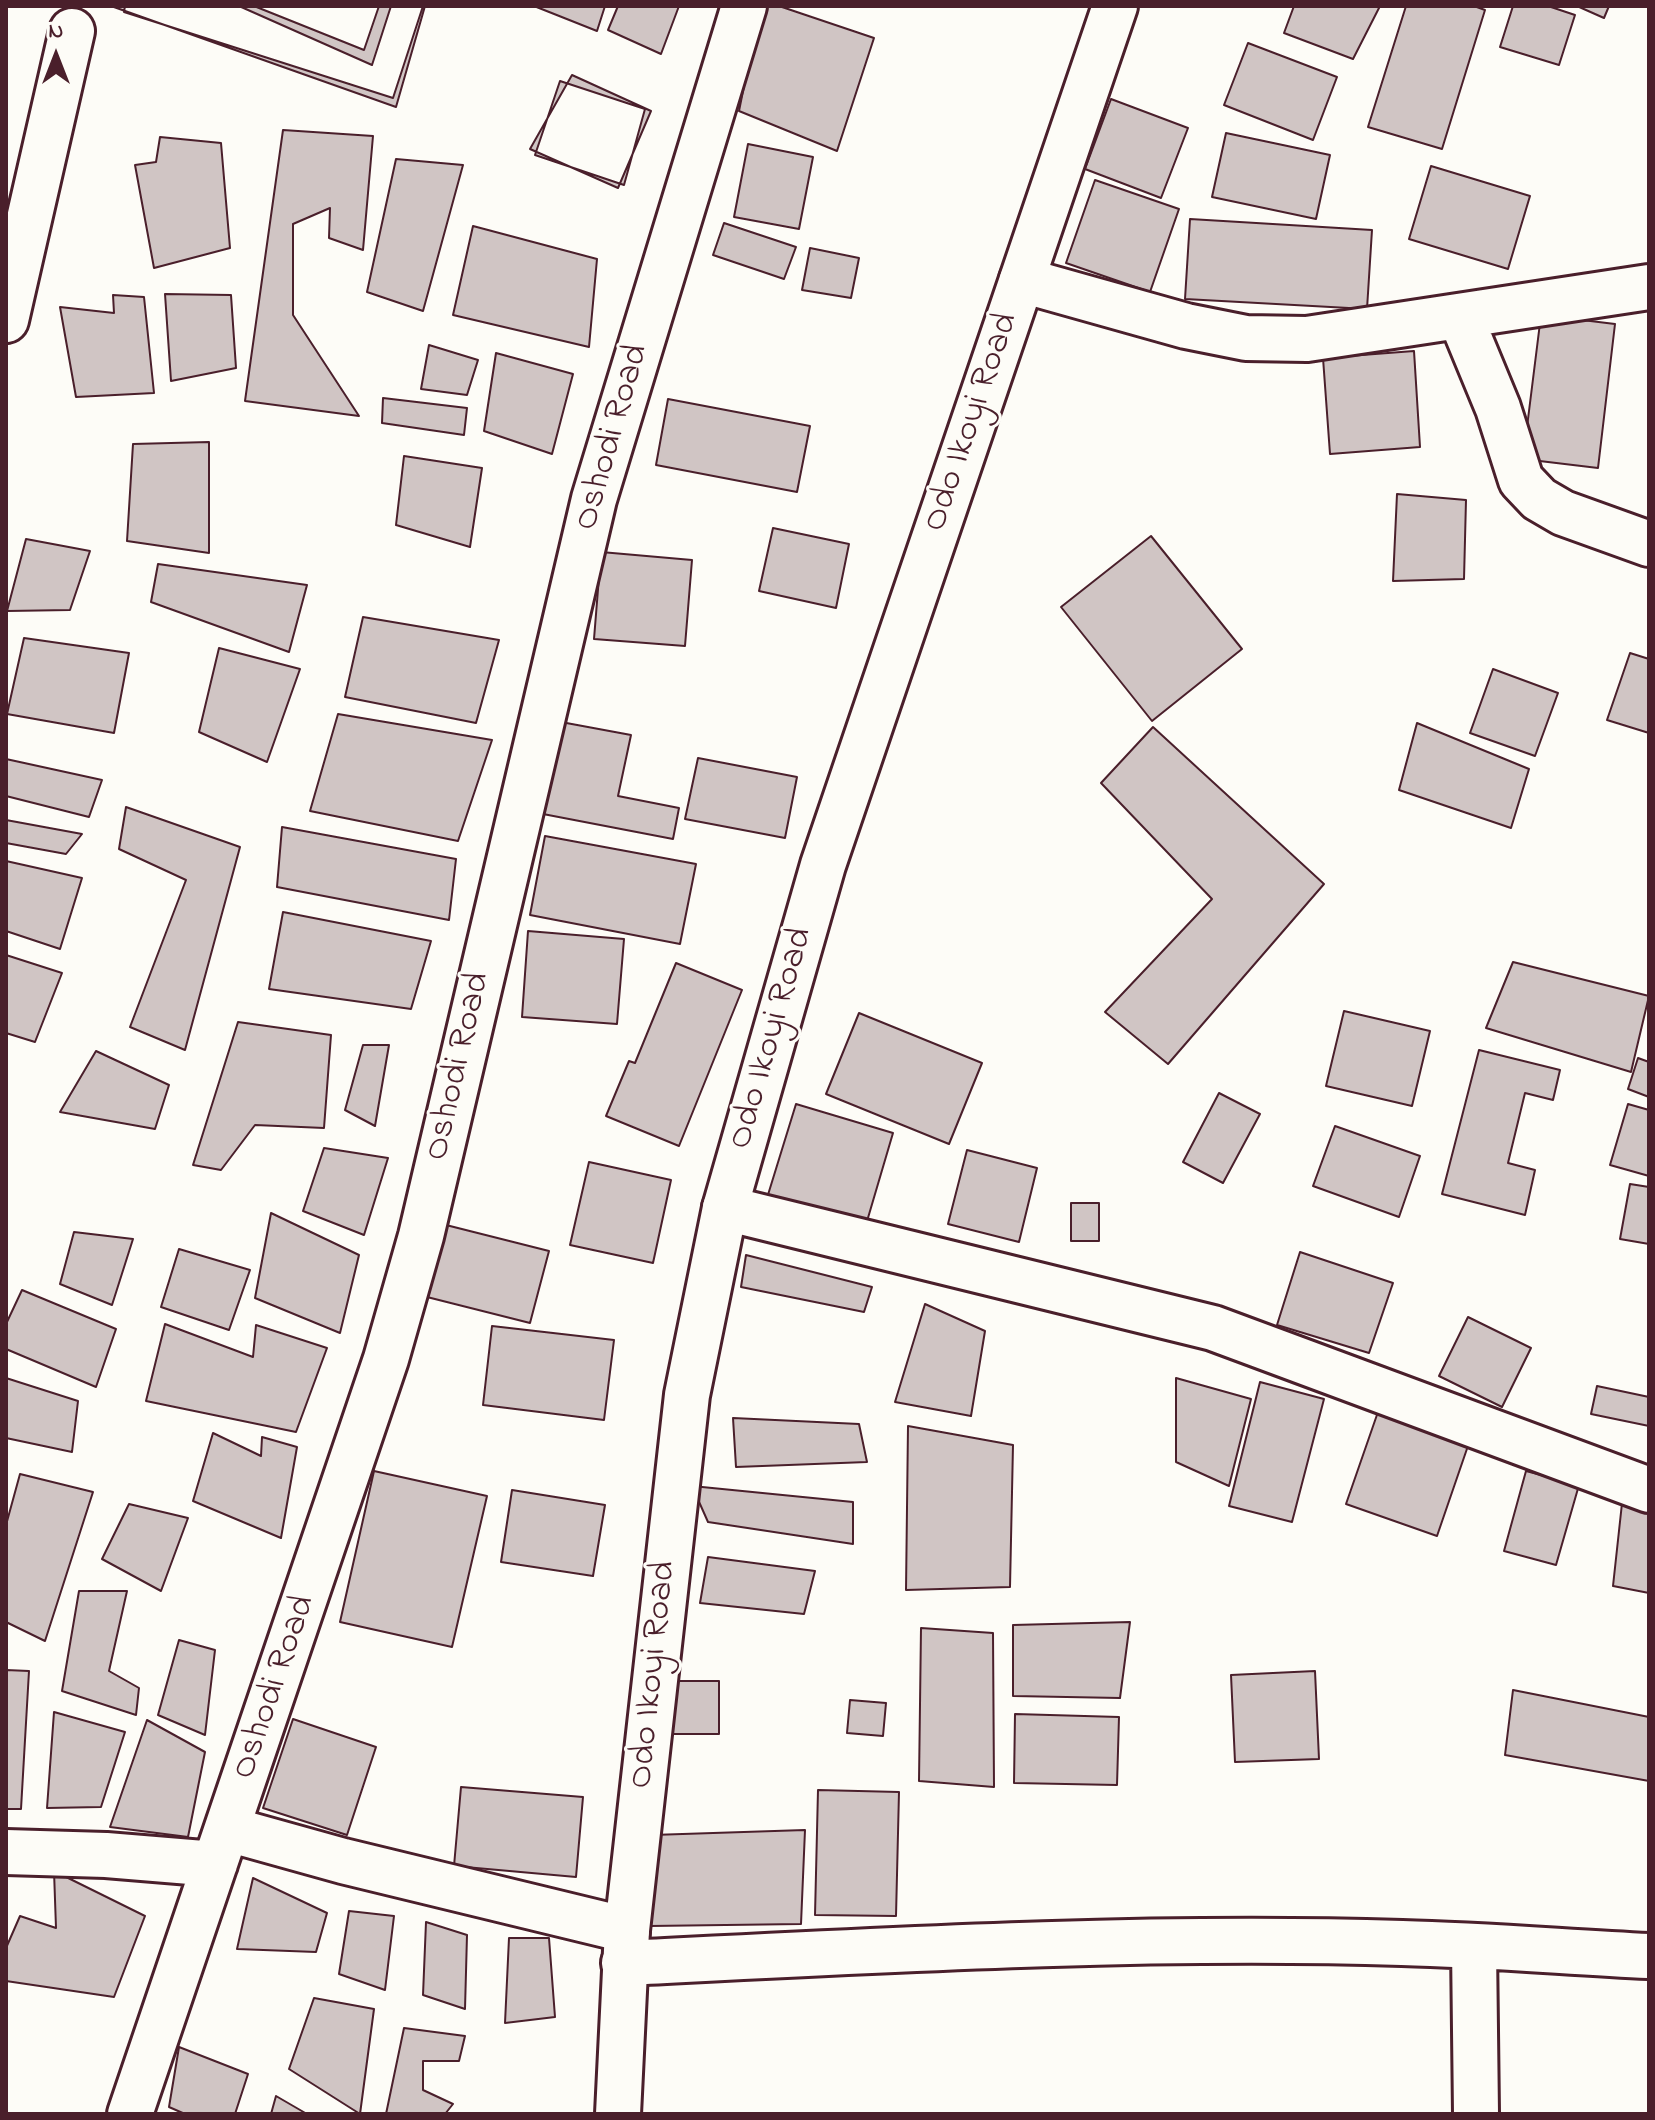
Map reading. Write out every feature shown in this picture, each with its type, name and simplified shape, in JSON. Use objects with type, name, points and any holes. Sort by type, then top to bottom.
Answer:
[{"type":"street","name":"Oshodi Road","points":[[130,2114],[390,1346],[421,1236],[594,499],[744,6]]},
{"type":"street","name":"Odo Ikoyi Road","points":[[618,2114],[625,1947],[687,1395],[725,1208],[823,865],[1115,6]]},
{"type":"street","points":[[6,320],[72,31]]},
{"type":"street","points":[[1022,280],[1186,326],[1246,338],[1307,339],[1649,287]]},
{"type":"street","points":[[1460,316],[1498,408],[1521,480],[1539,499],[1563,513],[1649,544]]},
{"type":"street","points":[[725,1208],[1213,1328],[1649,1490]]},
{"type":"street","points":[[6,1852],[106,1855],[222,1846],[343,1861],[625,1947],[1246,1941],[1403,1943],[1649,1956]]},
{"type":"street","points":[[1474,1947],[1476,2114]]},
{"type":"building","points":[[111,6],[254,6],[364,50],[379,6],[425,6],[396,107]]},
{"type":"building","points":[[125,6],[239,6],[372,65],[391,6],[423,6],[393,98],[124,12]]},
{"type":"building","points":[[534,6],[605,6],[597,31]]},
{"type":"building","points":[[618,6],[679,6],[661,54],[608,30]]},
{"type":"building","points":[[760,6],[779,6],[874,38],[837,151],[739,111]]},
{"type":"building","points":[[1294,6],[1380,6],[1353,59],[1284,33]]},
{"type":"building","points":[[1406,6],[1474,6],[1485,10],[1442,149],[1368,127]]},
{"type":"building","points":[[1513,6],[1548,6],[1575,15],[1559,65],[1500,47]]},
{"type":"building","points":[[1577,6],[1609,6],[1604,18]]},
{"type":"building","points":[[1248,43],[1337,77],[1313,140],[1224,105]]},
{"type":"building","points":[[572,75],[651,111],[618,188],[530,149]]},
{"type":"building","points":[[560,81],[645,109],[624,185],[535,155]]},
{"type":"building","points":[[1111,99],[1188,128],[1161,198],[1085,169]]},
{"type":"building","points":[[283,130],[373,136],[363,250],[329,238],[330,208],[293,224],[293,315],[359,416],[245,401]]},
{"type":"building","points":[[1226,133],[1330,155],[1316,219],[1212,197]]},
{"type":"building","points":[[160,137],[221,143],[230,248],[154,268],[135,165],[156,162]]},
{"type":"building","points":[[748,144],[813,157],[799,229],[734,217]]},
{"type":"building","points":[[396,159],[463,165],[423,311],[367,292]]},
{"type":"building","points":[[1431,166],[1530,196],[1508,269],[1409,239]]},
{"type":"building","points":[[1095,180],[1179,209],[1150,292],[1066,263]]},
{"type":"building","points":[[1190,219],[1372,230],[1367,309],[1185,299]]},
{"type":"building","points":[[724,223],[796,247],[784,279],[713,255]]},
{"type":"building","points":[[473,226],[597,259],[589,347],[453,315]]},
{"type":"building","points":[[810,248],[859,258],[851,298],[802,290]]},
{"type":"building","points":[[165,294],[231,295],[236,368],[171,381]]},
{"type":"building","points":[[113,295],[144,297],[154,393],[76,397],[60,307],[114,313]]},
{"type":"building","points":[[1541,315],[1615,324],[1598,468],[1523,459]]},
{"type":"building","points":[[429,345],[478,360],[467,395],[421,389]]},
{"type":"building","points":[[1414,351],[1420,447],[1330,454],[1323,358]]},
{"type":"building","points":[[496,353],[573,374],[552,454],[484,431]]},
{"type":"building","points":[[383,398],[467,408],[464,435],[382,423]]},
{"type":"building","points":[[668,399],[810,426],[797,492],[656,465]]},
{"type":"building","points":[[209,442],[209,553],[127,541],[133,444]]},
{"type":"building","points":[[404,456],[482,468],[470,547],[396,525]]},
{"type":"building","points":[[1397,494],[1466,500],[1464,579],[1393,581]]},
{"type":"building","points":[[773,528],[849,544],[836,608],[759,591]]},
{"type":"building","points":[[1151,536],[1242,649],[1152,721],[1061,607]]},
{"type":"building","points":[[26,539],[90,551],[70,610],[7,611]]},
{"type":"building","points":[[601,552],[692,560],[685,646],[594,639]]},
{"type":"building","points":[[158,564],[307,585],[289,652],[151,602]]},
{"type":"building","points":[[363,617],[499,640],[476,723],[345,697]]},
{"type":"building","points":[[24,638],[129,653],[114,733],[7,714]]},
{"type":"building","points":[[219,648],[300,669],[267,762],[199,732]]},
{"type":"building","points":[[1630,653],[1649,659],[1649,733],[1607,720]]},
{"type":"building","points":[[1493,669],[1558,693],[1535,756],[1470,733]]},
{"type":"building","points":[[338,714],[492,740],[458,841],[310,811]]},
{"type":"building","points":[[561,722],[631,735],[618,796],[679,808],[673,839],[543,814]]},
{"type":"building","points":[[1417,723],[1529,769],[1511,828],[1399,790]]},
{"type":"building","points":[[1153,727],[1324,884],[1168,1064],[1105,1012],[1212,899],[1101,783]]},
{"type":"building","points":[[698,758],[797,777],[785,838],[685,819]]},
{"type":"building","points":[[6,759],[102,780],[89,817],[6,796]]},
{"type":"building","points":[[126,807],[240,847],[185,1050],[130,1027],[186,880],[119,849]]},
{"type":"building","points":[[6,820],[82,834],[66,854],[6,843]]},
{"type":"building","points":[[282,827],[456,859],[449,920],[277,887]]},
{"type":"building","points":[[545,836],[696,864],[680,944],[530,915]]},
{"type":"building","points":[[6,861],[82,878],[60,949],[6,931]]},
{"type":"building","points":[[283,912],[431,941],[411,1009],[269,989]]},
{"type":"building","points":[[528,931],[624,939],[617,1024],[522,1017]]},
{"type":"building","points":[[6,955],[62,973],[35,1042],[6,1033]]},
{"type":"building","points":[[1513,962],[1649,996],[1631,1072],[1486,1028]]},
{"type":"building","points":[[676,963],[742,990],[679,1146],[606,1116],[629,1061],[635,1063]]},
{"type":"building","points":[[1344,1011],[1430,1031],[1412,1106],[1326,1086]]},
{"type":"building","points":[[859,1013],[982,1063],[949,1144],[826,1094]]},
{"type":"building","points":[[238,1022],[331,1035],[324,1128],[255,1125],[221,1170],[193,1165]]},
{"type":"building","points":[[363,1045],[389,1045],[375,1126],[345,1110]]},
{"type":"building","points":[[1479,1050],[1560,1070],[1553,1100],[1525,1093],[1508,1163],[1535,1170],[1525,1215],[1442,1194]]},
{"type":"building","points":[[96,1051],[169,1085],[155,1129],[60,1112]]},
{"type":"building","points":[[1638,1058],[1649,1062],[1649,1097],[1628,1089]]},
{"type":"building","points":[[1219,1093],[1260,1114],[1223,1183],[1183,1162]]},
{"type":"building","points":[[796,1104],[893,1133],[865,1228],[767,1198]]},
{"type":"building","points":[[1628,1104],[1649,1110],[1649,1176],[1610,1165]]},
{"type":"building","points":[[1335,1126],[1420,1156],[1399,1217],[1313,1186]]},
{"type":"building","points":[[324,1148],[388,1158],[364,1235],[303,1211]]},
{"type":"building","points":[[967,1150],[1037,1168],[1019,1242],[948,1224]]},
{"type":"building","points":[[589,1162],[671,1180],[653,1263],[570,1245]]},
{"type":"building","points":[[1630,1184],[1649,1187],[1649,1244],[1620,1239]]},
{"type":"building","points":[[1071,1203],[1099,1203],[1099,1241],[1071,1241]]},
{"type":"building","points":[[271,1213],[359,1255],[340,1333],[255,1298]]},
{"type":"building","points":[[442,1224],[549,1251],[530,1323],[423,1296]]},
{"type":"building","points":[[74,1232],[133,1239],[112,1305],[60,1284]]},
{"type":"building","points":[[179,1249],[250,1270],[229,1330],[161,1307]]},
{"type":"building","points":[[1300,1252],[1393,1283],[1369,1353],[1277,1325]]},
{"type":"building","points":[[746,1255],[872,1287],[864,1312],[741,1287]]},
{"type":"building","points":[[22,1290],[116,1329],[96,1387],[6,1349],[6,1324]]},
{"type":"building","points":[[925,1304],[985,1331],[971,1416],[895,1402]]},
{"type":"building","points":[[1468,1317],[1531,1348],[1502,1407],[1439,1376]]},
{"type":"building","points":[[165,1324],[253,1357],[256,1325],[327,1348],[296,1432],[146,1401]]},
{"type":"building","points":[[492,1326],[614,1340],[604,1420],[483,1405]]},
{"type":"building","points":[[6,1378],[78,1401],[72,1452],[6,1438]]},
{"type":"building","points":[[1176,1378],[1251,1399],[1229,1486],[1176,1462]]},
{"type":"building","points":[[1260,1382],[1324,1399],[1292,1522],[1229,1506]]},
{"type":"building","points":[[1597,1386],[1649,1397],[1649,1426],[1591,1414]]},
{"type":"building","points":[[1379,1409],[1470,1440],[1437,1536],[1346,1504]]},
{"type":"building","points":[[733,1418],[859,1424],[867,1462],[736,1467]]},
{"type":"building","points":[[908,1426],[1013,1445],[1010,1587],[906,1590]]},
{"type":"building","points":[[213,1433],[261,1456],[262,1437],[297,1447],[281,1538],[193,1501]]},
{"type":"building","points":[[374,1471],[487,1496],[452,1647],[340,1622]]},
{"type":"building","points":[[1526,1471],[1579,1485],[1556,1565],[1504,1551]]},
{"type":"building","points":[[20,1474],[93,1492],[45,1641],[6,1622],[6,1525]]},
{"type":"building","points":[[692,1486],[853,1502],[853,1544],[708,1522]]},
{"type":"building","points":[[512,1490],[605,1505],[593,1576],[501,1562]]},
{"type":"building","points":[[1623,1494],[1649,1505],[1649,1593],[1613,1586]]},
{"type":"building","points":[[129,1504],[188,1518],[161,1591],[102,1559]]},
{"type":"building","points":[[708,1557],[815,1571],[804,1614],[700,1603]]},
{"type":"building","points":[[79,1591],[127,1591],[109,1671],[139,1688],[136,1715],[62,1691]]},
{"type":"building","points":[[1130,1622],[1120,1698],[1013,1696],[1013,1625]]},
{"type":"building","points":[[921,1628],[993,1633],[994,1787],[919,1781]]},
{"type":"building","points":[[179,1640],[215,1650],[205,1735],[158,1715]]},
{"type":"building","points":[[6,1670],[29,1671],[21,1809],[6,1809]]},
{"type":"building","points":[[1315,1671],[1319,1759],[1235,1762],[1231,1675]]},
{"type":"building","points":[[666,1681],[719,1681],[719,1734],[666,1734]]},
{"type":"building","points":[[1513,1690],[1649,1717],[1649,1781],[1505,1755]]},
{"type":"building","points":[[850,1700],[886,1703],[883,1736],[847,1733]]},
{"type":"building","points":[[54,1712],[125,1732],[101,1807],[47,1808]]},
{"type":"building","points":[[1015,1714],[1119,1717],[1117,1785],[1014,1783]]},
{"type":"building","points":[[293,1719],[376,1747],[347,1835],[263,1808]]},
{"type":"building","points":[[147,1720],[205,1752],[188,1837],[110,1827]]},
{"type":"building","points":[[461,1787],[583,1797],[576,1877],[454,1866]]},
{"type":"building","points":[[818,1790],[899,1792],[896,1916],[815,1915]]},
{"type":"building","points":[[805,1830],[801,1924],[650,1926],[652,1835]]},
{"type":"building","points":[[54,1871],[145,1916],[114,1997],[6,1981],[6,1948],[20,1916],[56,1928]]},
{"type":"building","points":[[253,1878],[327,1913],[316,1952],[237,1949]]},
{"type":"building","points":[[349,1911],[394,1916],[385,1990],[339,1974]]},
{"type":"building","points":[[426,1922],[467,1935],[465,2009],[423,1995]]},
{"type":"building","points":[[509,1938],[549,1938],[555,2017],[505,2023]]},
{"type":"building","points":[[314,1998],[374,2009],[360,2114],[289,2069]]},
{"type":"building","points":[[404,2028],[465,2036],[459,2061],[423,2061],[423,2090],[453,2104],[445,2114],[386,2114]]},
{"type":"building","points":[[179,2047],[248,2074],[235,2114],[185,2114],[169,2107]]},
{"type":"building","points":[[276,2096],[307,2114],[271,2114]]}]
